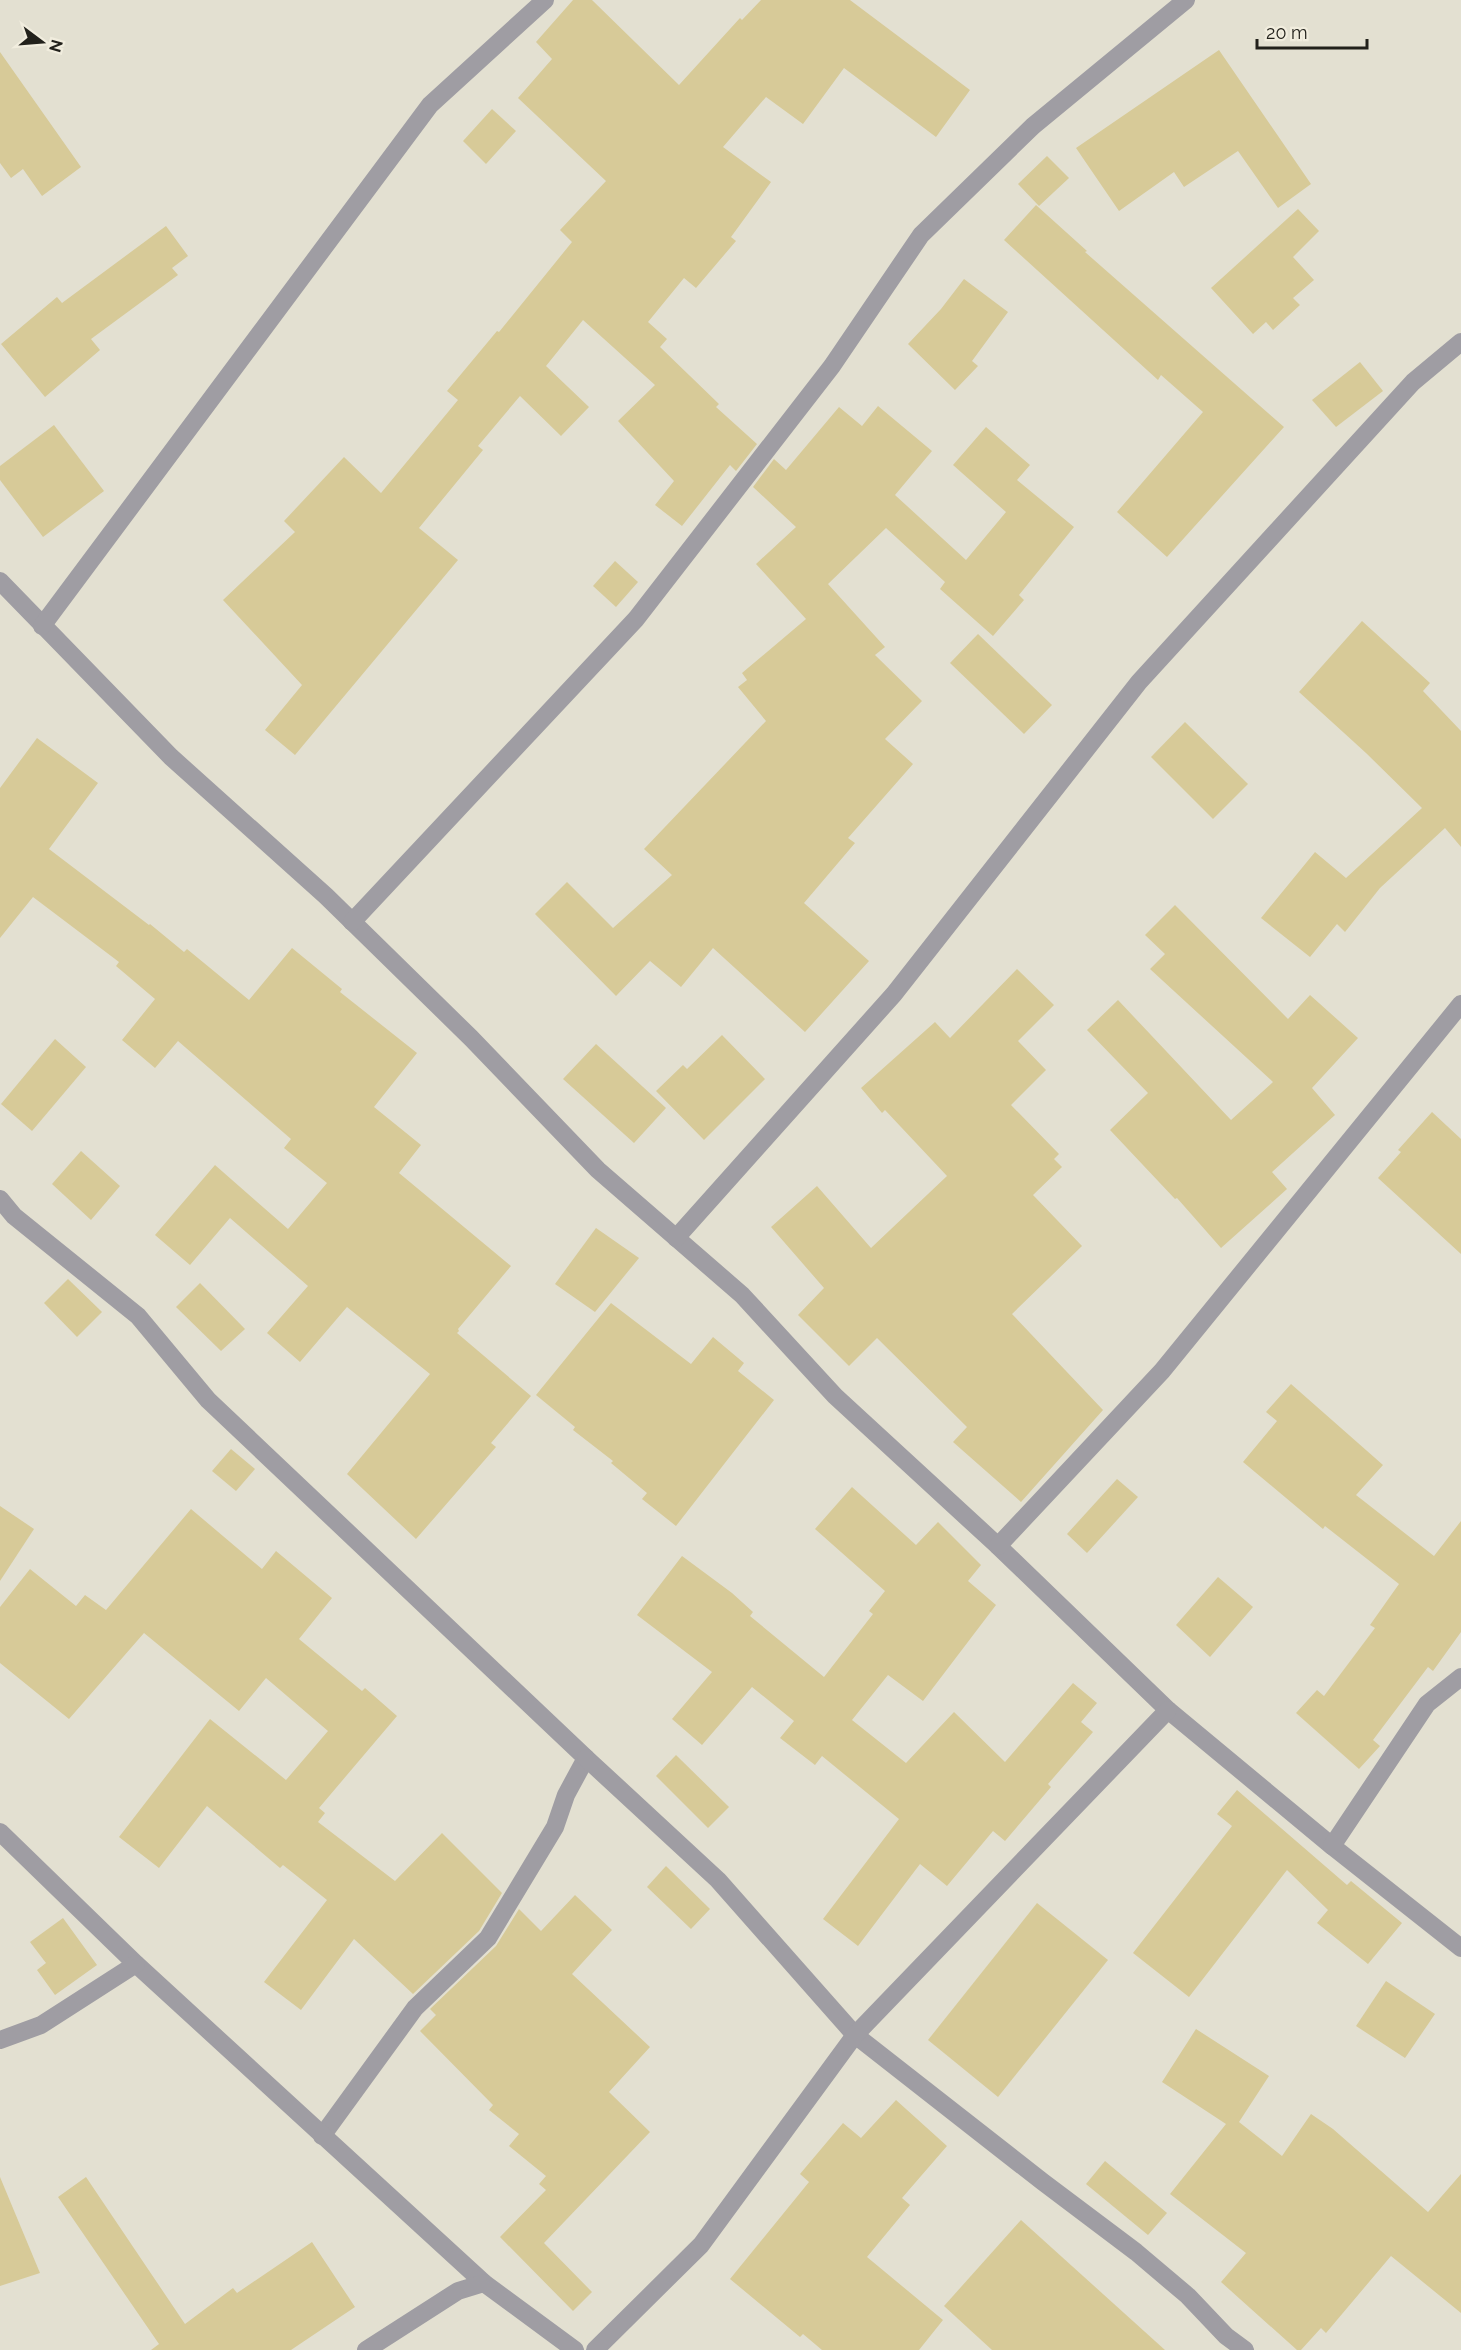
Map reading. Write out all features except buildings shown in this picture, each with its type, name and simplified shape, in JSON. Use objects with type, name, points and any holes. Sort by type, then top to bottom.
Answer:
[{"type":"street","points":[[42,626],[430,105],[545,0]]},
{"type":"street","points":[[352,922],[636,619],[832,366],[921,235],[1033,126],[1186,0]]},
{"type":"street","points":[[676,1238],[894,994],[1139,682],[1413,382],[1461,342]]},
{"type":"street","points":[[0,581],[171,757],[352,922],[471,1038],[598,1170],[742,1295],[835,1396],[998,1546],[1168,1710],[1332,1846],[1461,1948]]},
{"type":"street","points":[[998,1546],[1162,1371],[1461,1004]]},
{"type":"street","points":[[0,1199],[14,1216],[138,1316],[208,1400],[718,1880],[855,2035],[1136,2252],[1188,2296],[1226,2336],[1245,2350]]},
{"type":"street","points":[[1332,1846],[1427,1704],[1461,1677]]},
{"type":"street","points":[[595,2350],[701,2245],[855,2035],[1168,1710]]},
{"type":"street","points":[[322,2136],[415,2008],[488,1938],[555,1827],[566,1795],[586,1758]]},
{"type":"street","points":[[0,1832],[136,1964],[484,2283],[575,2350]]},
{"type":"street","points":[[0,2040],[41,2025],[136,1964]]},
{"type":"street","points":[[366,2350],[459,2291],[484,2283]]}]
